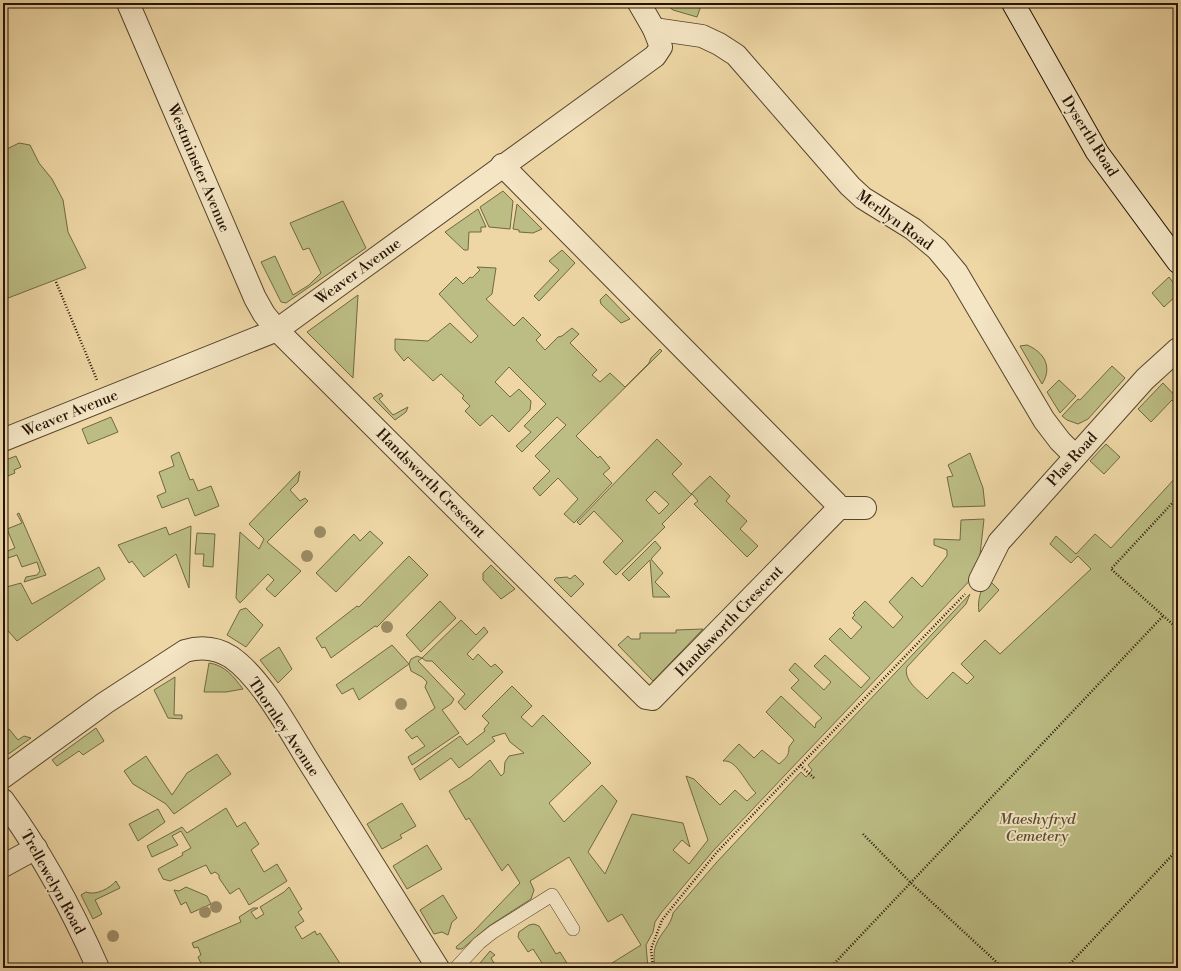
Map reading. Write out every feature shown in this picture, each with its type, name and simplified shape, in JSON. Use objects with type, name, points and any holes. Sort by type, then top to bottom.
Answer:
[{"type":"street","name":"Westminster Avenue","points":[[128,3],[255,298],[264,314],[277,330]]},
{"type":"street","points":[[639,3],[654,29]]},
{"type":"street","name":"Dyserth Road","points":[[1013,3],[1097,152],[1178,262]]},
{"type":"street","name":"Weaver Avenue","points":[[3,440],[277,330],[502,165],[655,56],[661,47],[654,29]]},
{"type":"street","name":"Merllyn Road","points":[[654,29],[702,36],[719,44],[736,55],[850,186],[863,198],[913,229],[936,249],[958,273],[1044,420],[1060,441],[1075,456]]},
{"type":"street","points":[[502,165],[836,503],[837,508],[865,508]]},
{"type":"street","name":"Handsworth Crescent","points":[[277,330],[646,698],[652,699],[658,695],[835,512],[837,508]]},
{"type":"street","name":"Plas Road","points":[[980,580],[998,542],[1145,379],[1178,349]]},
{"type":"street","name":"Thornley Avenue","points":[[3,777],[104,703],[185,651],[195,648],[220,650],[232,658],[245,670],[277,710],[438,968]]},
{"type":"street","name":"Trellewelyn Road","points":[[3,800],[36,848],[64,899],[98,968]]},
{"type":"street","points":[[3,866],[36,848]]},
{"type":"lane","points":[[456,968],[479,943],[493,932],[552,895],[573,929]]},
{"type":"path","points":[[56,282],[105,399]]},
{"type":"path","points":[[1178,496],[1111,569],[1178,629]]},
{"type":"path","points":[[652,968],[651,949],[662,920],[717,852],[980,580]]},
{"type":"path","points":[[830,968],[1163,616]]},
{"type":"path","points":[[800,765],[815,779]]},
{"type":"path","points":[[863,834],[911,883],[1003,968]]},
{"type":"path","points":[[1066,968],[1178,849]]},
{"type":"green space","points":[[664,3],[702,3],[697,17],[673,10]]},
{"type":"green space","points":[[19,143],[30,145],[39,163],[52,179],[63,200],[68,232],[86,268],[3,300],[3,151]]},
{"type":"green space","points":[[503,191],[513,201],[510,229],[489,227],[480,207]]},
{"type":"green space","points":[[343,201],[366,248],[286,303],[281,302],[261,262],[275,256],[293,295],[309,285],[321,273],[309,248],[303,250],[290,223]]},
{"type":"green space","points":[[517,204],[542,229],[533,233],[519,232],[519,230],[513,229]]},
{"type":"green space","points":[[478,209],[486,227],[481,227],[481,232],[469,232],[468,250],[464,250],[445,232]]},
{"type":"green space","points":[[562,250],[575,263],[539,301],[534,296],[559,270],[549,261]]},
{"type":"green space","points":[[477,267],[496,268],[492,294],[486,299],[514,326],[523,317],[541,335],[536,340],[545,350],[558,337],[562,336],[572,328],[579,334],[570,343],[597,370],[592,375],[600,382],[610,373],[625,387],[649,363],[651,358],[660,349],[662,351],[576,436],[598,458],[600,456],[610,468],[603,474],[612,483],[574,523],[564,514],[578,499],[558,478],[540,496],[533,488],[550,471],[535,456],[566,425],[557,417],[522,452],[516,446],[531,432],[524,426],[546,404],[509,367],[495,382],[510,397],[519,389],[531,401],[530,410],[509,432],[492,415],[480,426],[465,411],[470,406],[462,398],[464,396],[441,374],[433,381],[408,357],[404,361],[395,350],[395,339],[428,341],[450,323],[471,343],[478,336],[439,294],[456,277],[463,284],[470,277],[472,278],[480,270]]},
{"type":"green space","points":[[1169,277],[1178,289],[1178,294],[1164,307],[1152,293]]},
{"type":"green space","points":[[606,294],[630,319],[621,323],[601,304],[600,300]]},
{"type":"green space","points":[[358,295],[353,378],[307,332]]},
{"type":"green space","points":[[1027,345],[1042,356],[1047,366],[1047,372],[1042,384],[1020,346]]},
{"type":"green space","points":[[1112,366],[1125,378],[1088,419],[1078,424],[1067,420],[1062,416],[1078,399],[1080,400]]},
{"type":"green space","points":[[1059,380],[1076,396],[1060,413],[1047,392]]},
{"type":"green space","points":[[1163,383],[1178,399],[1178,406],[1172,400],[1151,422],[1138,409]]},
{"type":"green space","points":[[381,393],[383,396],[379,399],[393,415],[408,407],[406,412],[395,420],[373,398]]},
{"type":"green space","points":[[111,417],[118,432],[88,444],[82,429]]},
{"type":"green space","points":[[657,439],[682,464],[672,474],[691,494],[710,476],[730,496],[726,501],[747,521],[740,529],[758,546],[747,557],[694,504],[698,501],[692,494],[662,524],[665,527],[616,575],[603,562],[623,541],[594,511],[580,525],[577,522]],"holes":[[[655,491],[669,504],[659,514],[646,500]]]},
{"type":"green space","points":[[1106,444],[1120,457],[1104,474],[1090,461]]},
{"type":"green space","points":[[179,452],[190,480],[193,479],[198,491],[211,486],[219,506],[195,516],[188,498],[162,508],[157,496],[166,492],[159,472],[174,466],[171,456]]},
{"type":"green space","points":[[970,453],[983,488],[985,506],[953,507],[947,477],[953,476],[948,465]]},
{"type":"green space","points":[[16,456],[21,467],[14,470],[15,473],[3,478],[3,461]]},
{"type":"green space","points":[[300,471],[298,482],[290,490],[300,501],[305,498],[308,501],[267,542],[301,571],[275,597],[266,589],[274,580],[268,574],[240,603],[236,598],[240,532],[259,549],[264,539],[249,524]]},
{"type":"green space","name":"Maeshyfryd Cemetery","points":[[1178,475],[1178,968],[655,968],[655,948],[670,922],[673,913],[716,863],[801,772],[806,777],[812,770],[808,765],[970,594],[966,604],[907,667],[906,672],[909,680],[927,699],[953,672],[967,684],[974,677],[961,664],[985,640],[1000,654],[1091,569],[1078,556],[1071,563],[1050,544],[1056,536],[1076,554],[1095,534],[1111,548]]},
{"type":"green space","points":[[19,513],[46,575],[24,582],[26,577],[37,575],[40,571],[37,562],[22,567],[17,555],[8,558],[5,552],[15,548],[7,529],[22,523],[17,514]]},
{"type":"green space","points":[[984,519],[979,564],[974,576],[713,851],[661,913],[655,922],[653,932],[646,945],[648,968],[604,968],[641,945],[622,914],[608,922],[569,857],[530,881],[534,890],[531,899],[489,926],[462,949],[457,949],[456,947],[473,932],[520,883],[508,864],[502,871],[469,818],[466,820],[449,791],[471,777],[490,760],[501,776],[504,773],[505,762],[509,756],[524,753],[510,742],[505,733],[492,737],[495,741],[459,768],[451,758],[420,780],[414,769],[460,736],[467,745],[485,731],[484,729],[489,723],[482,716],[512,686],[532,706],[521,717],[532,727],[543,715],[591,763],[549,803],[564,822],[602,785],[617,801],[588,852],[605,874],[632,814],[683,823],[690,847],[682,840],[673,850],[689,864],[708,840],[686,776],[694,779],[720,805],[735,790],[747,801],[756,793],[733,764],[728,761],[723,761],[739,744],[754,758],[762,750],[779,764],[787,757],[789,747],[794,740],[766,712],[781,696],[815,728],[816,723],[822,718],[791,688],[799,680],[789,670],[795,663],[824,690],[831,682],[814,666],[825,655],[861,688],[870,678],[829,639],[840,628],[851,639],[862,627],[852,618],[855,615],[853,613],[865,601],[893,628],[903,617],[889,602],[912,577],[922,587],[947,556],[947,550],[934,545],[934,539],[960,540],[961,520]]},
{"type":"green space","points":[[191,526],[189,588],[176,554],[144,577],[132,561],[129,563],[118,545],[166,527],[169,535]]},
{"type":"green space","points":[[370,531],[383,543],[336,592],[316,573],[354,534],[360,541]]},
{"type":"green space","points":[[197,533],[215,534],[213,567],[203,566],[204,554],[195,554]]},
{"type":"green space","points":[[655,541],[661,548],[651,559],[663,573],[655,582],[670,597],[653,597],[650,560],[629,581],[622,574]]},
{"type":"green space","points":[[409,556],[428,575],[377,627],[375,626],[331,658],[325,647],[322,648],[316,638],[357,606],[359,607]]},
{"type":"green space","points":[[491,565],[515,589],[501,599],[483,580],[483,573]]},
{"type":"green space","points":[[99,567],[105,579],[17,641],[3,625],[3,588],[21,583],[32,604]]},
{"type":"green space","points":[[575,575],[584,584],[571,597],[554,580],[556,578],[567,577],[570,579]]},
{"type":"green space","points":[[988,579],[999,590],[979,612],[980,594]]},
{"type":"green space","points":[[440,601],[456,618],[421,652],[406,635]]},
{"type":"green space","points":[[246,608],[263,625],[246,647],[227,635],[240,610]]},
{"type":"green space","points":[[461,620],[476,635],[484,627],[488,632],[467,654],[473,660],[478,654],[491,667],[495,664],[503,672],[465,710],[458,702],[465,694],[432,661],[426,661],[422,658]]},
{"type":"green space","points":[[703,629],[653,681],[618,645],[628,636],[631,639],[640,639],[640,633],[676,633],[676,630]]},
{"type":"green space","points":[[392,645],[409,664],[359,700],[353,688],[342,694],[336,685]]},
{"type":"green space","points":[[279,647],[292,669],[278,683],[260,660]]},
{"type":"green space","points":[[417,656],[422,658],[418,661],[454,699],[451,704],[442,710],[459,733],[412,765],[408,757],[425,746],[417,736],[412,739],[405,730],[435,708],[425,687],[427,682],[422,677],[411,671],[409,664],[411,659]]},
{"type":"green space","points":[[209,663],[220,666],[224,669],[233,676],[243,689],[226,692],[204,692]]},
{"type":"green space","points":[[175,677],[174,715],[182,715],[182,719],[168,718],[154,690]]},
{"type":"green space","points":[[3,727],[6,731],[9,729],[18,740],[24,736],[31,738],[10,753],[3,755]]},
{"type":"green space","points":[[96,728],[104,741],[83,755],[79,751],[57,766],[52,760]]},
{"type":"green space","points":[[217,754],[231,774],[174,814],[166,804],[133,784],[124,771],[146,756],[172,795],[187,773]]},
{"type":"green space","points":[[402,803],[416,826],[400,835],[402,838],[382,849],[367,824]]},
{"type":"green space","points":[[226,808],[237,827],[245,822],[259,844],[251,850],[264,872],[277,864],[287,881],[249,905],[239,888],[230,894],[219,878],[219,875],[215,872],[211,874],[206,865],[170,881],[163,879],[158,869],[183,855],[182,853],[191,848],[181,831],[172,836],[178,845],[152,857],[147,846],[182,827],[187,833]]},
{"type":"green space","points":[[158,809],[165,822],[138,841],[129,824]]},
{"type":"green space","points":[[427,845],[442,869],[407,889],[393,866]]},
{"type":"green space","points":[[116,881],[120,888],[95,900],[102,914],[93,919],[81,895],[86,892],[94,893],[102,891]]},
{"type":"green space","points":[[186,887],[207,896],[211,904],[191,913],[186,902],[181,905],[174,890],[179,891]]},
{"type":"green space","points":[[289,887],[302,909],[298,912],[304,921],[295,927],[302,939],[315,931],[317,935],[320,933],[343,968],[203,968],[198,957],[201,955],[198,947],[194,948],[192,943],[241,922],[239,917],[253,908],[258,908],[251,912],[256,919],[264,914],[260,907],[284,892]]},
{"type":"green space","points":[[443,895],[457,918],[452,922],[448,935],[442,932],[434,934],[420,910]]},
{"type":"green space","points":[[534,924],[539,926],[556,954],[560,952],[570,968],[537,968],[536,966],[542,963],[533,949],[528,952],[518,937],[519,932],[529,925]]},
{"type":"green space","points":[[490,951],[495,955],[491,958],[497,968],[476,968]]}]
